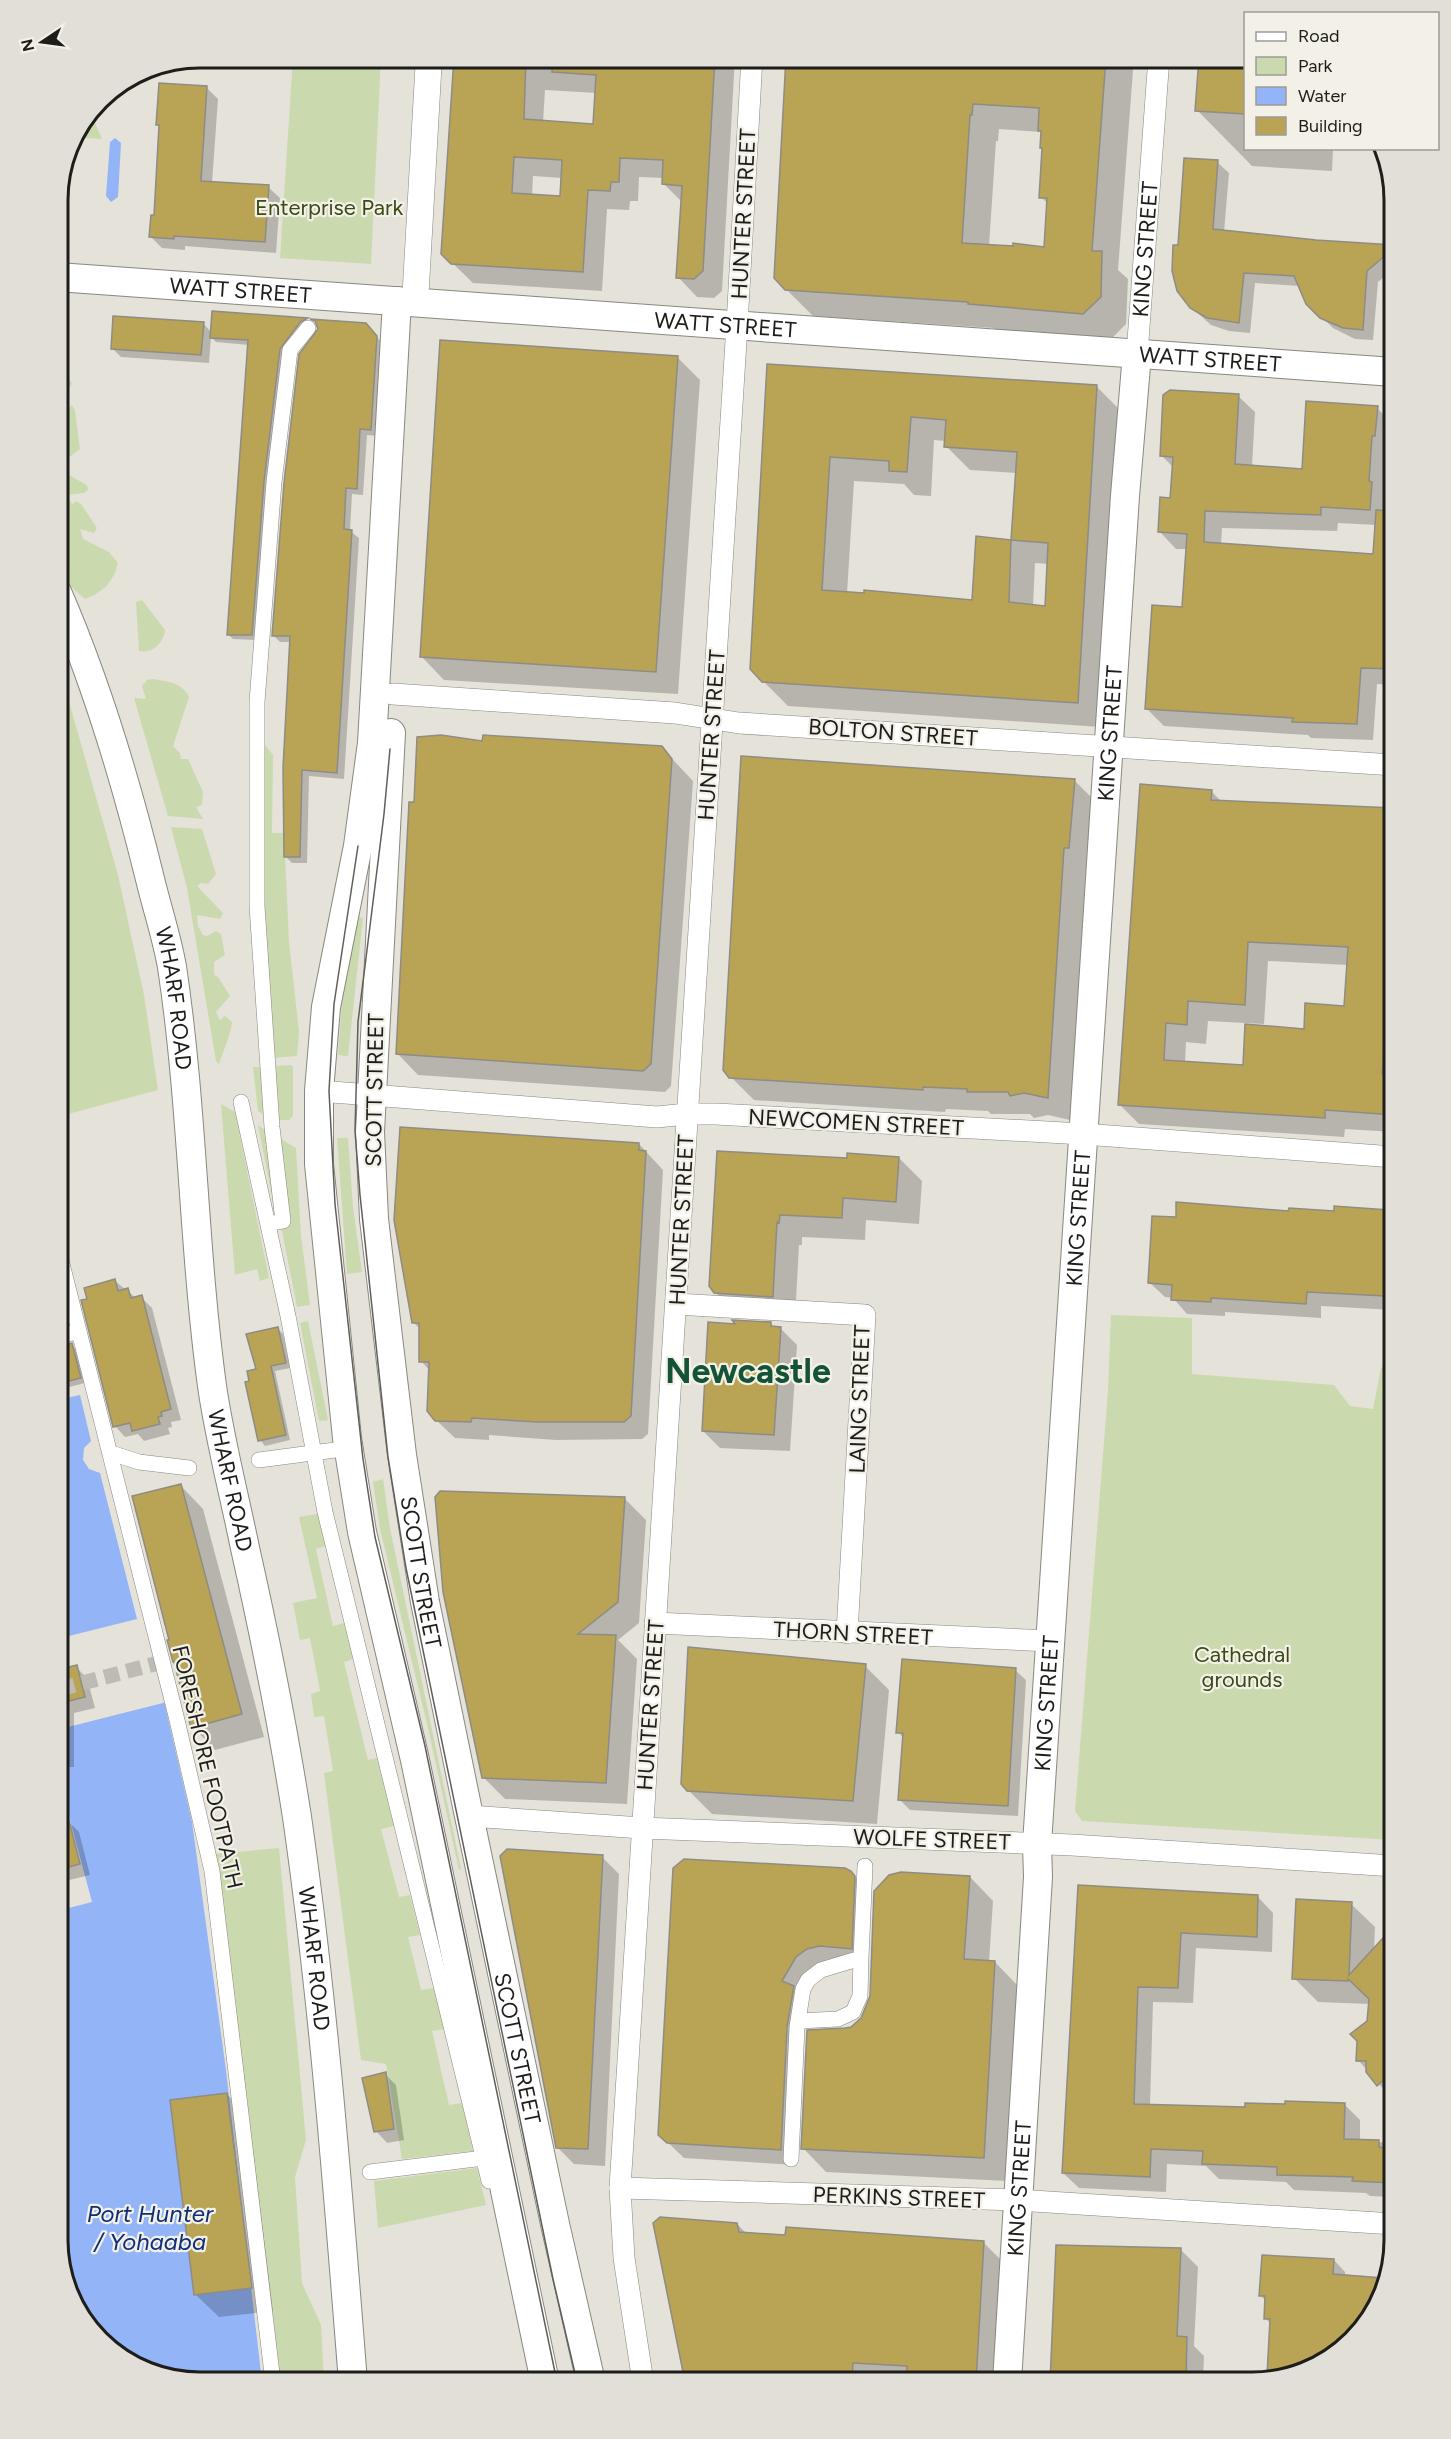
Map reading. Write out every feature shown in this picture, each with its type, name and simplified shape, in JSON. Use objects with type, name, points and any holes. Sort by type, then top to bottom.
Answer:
[{"type":"main road","name":"WATT STREET","points":[[68,278],[1384,371]]},
{"type":"main road","name":"SCOTT STREET","points":[[406,302],[393,694],[371,1094],[370,1132],[374,1219],[402,1455],[425,1602],[555,2224],[589,2371]]},
{"type":"main road","name":"SCOTT STREET","points":[[406,302],[372,743],[358,846],[329,985],[322,1043],[318,1152],[347,1438],[362,1532],[416,1760],[543,2371]]},
{"type":"main road","name":"KING STREET","points":[[1008,2372],[1050,1641],[1129,435],[1137,354]]},
{"type":"main road","name":"WHARF ROAD","points":[[68,621],[92,683],[132,806],[171,963],[189,1118],[204,1312],[213,1388],[226,1464],[260,1616],[296,1814],[321,2007],[352,2371]]},
{"type":"street","points":[[406,302],[412,68]]},
{"type":"street","points":[[406,302],[428,68]]},
{"type":"street","name":"HUNTER STREET","points":[[641,2371],[624,2258],[620,2188],[751,68]]},
{"type":"street","name":"KING STREET","points":[[1137,354],[1158,68]]},
{"type":"street","points":[[268,1224],[283,1221],[271,1104],[257,906],[257,702],[274,482],[290,350],[308,328]]},
{"type":"street","name":"BOLTON STREET","points":[[393,694],[712,717],[739,723],[1384,764]]},
{"type":"street","name":"NEWCOMEN STREET","points":[[319,1091],[657,1117],[687,1114],[1083,1134],[1384,1156]]},
{"type":"street","points":[[241,1102],[288,1316],[328,1523],[488,2158],[494,2202]]},
{"type":"street","name":"FORESHORE FOOTPATH","points":[[68,1288],[111,1453],[212,1871],[272,2371]]},
{"type":"street","name":"LAING STREET","points":[[676,1304],[865,1315],[847,1633]]},
{"type":"street","points":[[68,1334],[79,1331]]},
{"type":"street","points":[[259,1460],[334,1450]]},
{"type":"street","points":[[111,1453],[139,1462],[189,1468]]},
{"type":"street","name":"THORN STREET","points":[[655,1623],[1050,1641]]},
{"type":"street","name":"WOLFE STREET","points":[[469,1816],[642,1828],[1037,1844],[1384,1865]]},
{"type":"street","points":[[798,2021],[838,2019],[853,2012],[860,1996],[865,1866]]},
{"type":"street","points":[[791,2159],[798,2021],[803,1989],[814,1974],[828,1967],[861,1958]]},
{"type":"street","points":[[370,2172],[488,2158]]},
{"type":"street","name":"PERKINS STREET","points":[[620,2188],[1017,2200],[1384,2223]]},
{"type":"green space","name":"Enterprise Park","points":[[292,68],[380,68],[371,264],[280,258]]},
{"type":"green space","points":[[94,121],[102,139],[83,138]]},
{"type":"green space","points":[[68,376],[72,384],[68,389]]},
{"type":"green space","points":[[72,405],[75,411],[80,449],[68,457],[68,408]]},
{"type":"green space","points":[[68,475],[87,485],[88,490],[84,493],[68,495]]},
{"type":"green space","points":[[68,495],[71,503],[76,501],[81,504],[97,528],[94,533],[80,529],[83,539],[109,552],[118,563],[106,586],[85,599],[68,584]]},
{"type":"green space","points":[[142,600],[165,630],[160,643],[148,651],[139,651],[136,602]]},
{"type":"green space","points":[[147,680],[169,682],[182,688],[189,697],[173,746],[180,753],[181,759],[188,759],[203,792],[202,805],[196,807],[203,819],[168,816],[134,698],[146,699],[142,686]]},
{"type":"green space","points":[[68,698],[118,875],[144,995],[158,1090],[68,1114]]},
{"type":"green space","points":[[262,741],[273,755],[272,833],[284,833],[289,942],[299,1032],[297,1056],[273,1058],[264,949]]},
{"type":"green space","points":[[171,827],[202,829],[216,874],[208,884],[201,883],[197,886],[223,913],[220,919],[197,915],[198,926],[203,935],[207,936],[216,931],[221,934],[225,955],[214,962],[214,975],[218,977],[230,996],[216,1012],[220,1020],[225,1016],[232,1022],[219,1064],[216,1061],[187,888]]},
{"type":"green space","points":[[353,916],[363,918],[348,1056],[338,1055]]},
{"type":"green space","points":[[291,1065],[293,1067],[293,1116],[289,1120],[278,1120],[273,1066]]},
{"type":"green space","points":[[253,1067],[263,1067],[267,1117],[258,1111]]},
{"type":"green space","points":[[221,1104],[235,1112],[269,1278],[260,1281],[257,1269],[235,1275]]},
{"type":"green space","points":[[258,1125],[268,1132],[276,1217]]},
{"type":"green space","points":[[278,1137],[296,1148],[301,1236],[310,1305],[297,1307],[281,1226]]},
{"type":"green space","points":[[337,1138],[348,1138],[353,1207],[362,1272],[347,1274]]},
{"type":"green space","name":"Cathedral grounds","points":[[1111,1315],[1192,1318],[1192,1374],[1334,1385],[1350,1406],[1373,1409],[1381,1368],[1384,1365],[1384,1839],[1082,1821],[1075,1811],[1108,1391]]},
{"type":"green space","points":[[308,1321],[328,1420],[319,1421],[300,1323]]},
{"type":"green space","points":[[383,1479],[390,1528],[461,1869],[459,1870],[428,1728],[380,1529],[373,1482]]},
{"type":"green space","points":[[317,1514],[326,1546],[316,1549],[333,1626],[344,1623],[353,1659],[344,1662],[368,1760],[377,1758],[394,1826],[381,1829],[399,1897],[410,1895],[420,1935],[408,1937],[421,1990],[434,1988],[444,2029],[432,2031],[449,2105],[462,2103],[473,2151],[402,2159],[386,2064],[361,2060],[324,1773],[333,1771],[324,1716],[314,1717],[311,1694],[320,1691],[310,1638],[300,1640],[293,1603],[317,1598],[299,1517]]},
{"type":"green space","points":[[279,1848],[306,2140],[295,2177],[302,2283],[321,2325],[323,2371],[278,2371],[215,1854]]},
{"type":"green space","points":[[477,2168],[486,2205],[378,2228],[374,2181]]},
{"type":"water","points":[[115,138],[121,143],[118,197],[111,202],[106,196],[110,142]]},
{"type":"water","name":"Port Hunter / Yohaaba","points":[[68,1344],[79,1377],[164,1701],[192,1822],[226,2070],[261,2371],[173,2369],[141,2358],[112,2339],[100,2327],[81,2298],[74,2282],[69,2257]]},
{"type":"pier","points":[[68,1336],[82,1376],[121,1533],[167,1702],[68,1727],[68,1636],[137,1619],[100,1473],[89,1469],[83,1460],[84,1448],[91,1441],[80,1395],[68,1398]]},
{"type":"pier","points":[[68,1816],[69,1816],[92,1902],[68,1908]]},
{"type":"building","points":[[453,68],[526,68],[524,119],[593,124],[596,75],[552,72],[552,68],[714,68],[703,271],[694,279],[676,278],[682,186],[662,184],[663,160],[620,158],[619,182],[611,182],[610,191],[588,190],[583,272],[451,264],[441,254]],"holes":[[[514,157],[562,160],[560,196],[512,193]]]},
{"type":"building","points":[[785,68],[1105,68],[1092,251],[1102,251],[1101,297],[1083,314],[968,304],[968,302],[785,290],[774,278]],"holes":[[[973,104],[1039,108],[1038,131],[1041,131],[1040,148],[1042,148],[1039,198],[1047,198],[1044,247],[1013,243],[1013,246],[962,243],[970,115],[972,115]]]},
{"type":"building","points":[[1198,68],[1244,68],[1244,114],[1195,111]]},
{"type":"building","points":[[159,83],[207,86],[201,181],[269,185],[265,242],[174,236],[174,239],[149,237],[151,215],[154,215]]},
{"type":"building","points":[[1184,158],[1218,160],[1213,229],[1384,244],[1384,257],[1367,271],[1363,330],[1343,328],[1320,318],[1306,304],[1294,276],[1244,273],[1239,323],[1207,318],[1190,308],[1177,291],[1172,271],[1173,245],[1178,245]]},
{"type":"building","points":[[212,311],[308,318],[300,322],[280,349],[264,481],[252,635],[227,635],[248,340],[210,338]]},
{"type":"building","points":[[113,316],[204,322],[201,355],[111,349]]},
{"type":"building","points":[[310,319],[366,323],[377,336],[371,430],[360,429],[357,489],[346,488],[344,529],[352,530],[337,773],[302,770],[300,857],[284,857],[283,768],[290,636],[272,636],[284,483],[299,354],[318,329],[315,321]]},
{"type":"building","points":[[440,340],[678,356],[656,672],[420,657]]},
{"type":"building","points":[[767,364],[1097,385],[1078,703],[762,682],[750,669]],"holes":[[[911,417],[946,420],[944,447],[1017,452],[1011,540],[976,536],[972,600],[864,590],[864,593],[822,590],[830,457],[889,461],[889,471],[907,472]],[[1011,540],[1048,543],[1045,606],[1009,602]]]},
{"type":"building","points":[[1170,390],[1239,394],[1235,464],[1302,469],[1306,401],[1378,406],[1375,436],[1372,436],[1370,510],[1321,507],[1321,515],[1205,511],[1204,542],[1373,554],[1376,510],[1384,510],[1384,669],[1361,668],[1357,724],[1292,722],[1293,718],[1145,709],[1152,605],[1182,607],[1187,534],[1158,532],[1160,497],[1170,498],[1173,457],[1160,456],[1163,395]]},
{"type":"building","points":[[441,735],[482,741],[483,735],[662,746],[672,759],[651,1064],[643,1071],[396,1054],[409,802],[414,802],[417,737]]},
{"type":"building","points":[[741,756],[1075,779],[1069,848],[1064,848],[1048,1098],[1024,1093],[1010,1096],[1008,1092],[967,1092],[967,1089],[923,1087],[923,1090],[729,1078],[723,1070]]},
{"type":"building","points":[[1140,784],[1212,790],[1211,800],[1384,808],[1384,1049],[1382,1074],[1384,1074],[1384,1114],[1325,1110],[1325,1118],[1118,1105]],"holes":[[[1248,942],[1348,947],[1344,1006],[1305,1003],[1304,1029],[1245,1024],[1243,1065],[1164,1060],[1166,1023],[1187,1025],[1188,1001],[1245,1005]]]},
{"type":"building","points":[[400,1127],[639,1143],[639,1150],[646,1151],[631,1416],[624,1422],[537,1422],[472,1418],[471,1422],[435,1421],[427,1411],[429,1362],[419,1362],[419,1323],[412,1323],[394,1220]]},
{"type":"building","points":[[717,1151],[847,1158],[847,1153],[899,1157],[896,1202],[843,1198],[842,1218],[780,1215],[779,1223],[777,1222],[773,1297],[714,1293],[709,1286]]},
{"type":"building","points":[[1176,1202],[1288,1211],[1289,1208],[1334,1211],[1334,1206],[1384,1210],[1384,1296],[1307,1292],[1306,1304],[1211,1298],[1211,1302],[1171,1300],[1172,1285],[1148,1283],[1152,1216],[1176,1217]]},
{"type":"building","points":[[115,1279],[118,1291],[128,1288],[131,1298],[142,1295],[171,1409],[161,1412],[162,1416],[158,1417],[160,1424],[132,1431],[130,1423],[113,1427],[81,1300],[87,1299],[84,1288]]},
{"type":"building","points":[[732,1320],[771,1322],[771,1326],[781,1327],[774,1435],[702,1431],[708,1322],[735,1324]]},
{"type":"building","points":[[278,1327],[286,1363],[271,1366],[286,1435],[258,1441],[245,1382],[249,1381],[247,1371],[256,1369],[246,1334]]},
{"type":"building","points":[[72,1343],[81,1378],[68,1381],[68,1344]]},
{"type":"building","points":[[181,1484],[242,1714],[191,1728],[132,1496]]},
{"type":"building","points":[[440,1491],[625,1497],[618,1602],[578,1634],[616,1635],[606,1783],[482,1778],[443,1592],[435,1497]]},
{"type":"building","points":[[688,1647],[866,1664],[853,1801],[687,1791],[681,1784]]},
{"type":"building","points":[[902,1659],[1016,1668],[1008,1806],[898,1800],[903,1733],[896,1733]]},
{"type":"building","points":[[77,1665],[85,1697],[68,1701],[70,1691],[68,1667]]},
{"type":"building","points":[[68,1817],[80,1864],[68,1867]]},
{"type":"building","points":[[507,1849],[603,1855],[588,2149],[556,2148],[500,1856]]},
{"type":"building","points":[[684,1859],[845,1868],[855,1876],[852,1949],[820,1946],[807,1949],[796,1957],[782,1981],[794,1986],[787,2027],[781,2150],[667,2143],[658,2135],[673,1868]]},
{"type":"building","points":[[901,1872],[970,1876],[964,1959],[995,1961],[984,2158],[801,2149],[807,2030],[851,2027],[861,2018],[870,1996],[874,1891],[889,1875]]},
{"type":"building","points":[[1078,1885],[1258,1895],[1257,1937],[1181,1933],[1178,1988],[1138,1987],[1134,2104],[1245,2107],[1245,2103],[1285,2104],[1285,2101],[1345,2103],[1344,2139],[1379,2140],[1379,2147],[1384,2148],[1384,2183],[1352,2181],[1353,2177],[1277,2175],[1277,2167],[1202,2164],[1203,2151],[1151,2149],[1150,2177],[1062,2173]]},
{"type":"building","points":[[1296,1899],[1352,1902],[1349,1975],[1384,1937],[1384,2080],[1377,2086],[1366,2072],[1366,2061],[1356,2061],[1357,2041],[1350,2034],[1367,2021],[1369,1999],[1348,1979],[1348,1981],[1292,1979]]},
{"type":"building","points":[[386,2072],[394,2129],[374,2132],[362,2078]]},
{"type":"building","points":[[227,2093],[252,2288],[194,2295],[170,2100]]},
{"type":"building","points":[[660,2217],[737,2223],[739,2232],[785,2235],[786,2227],[984,2241],[977,2372],[907,2372],[907,2366],[853,2363],[853,2372],[683,2371],[653,2223]]},
{"type":"building","points":[[1056,2245],[1181,2248],[1177,2336],[1187,2337],[1186,2372],[1050,2372]]},
{"type":"building","points":[[1262,2255],[1334,2259],[1333,2274],[1378,2278],[1361,2313],[1339,2339],[1310,2358],[1286,2367],[1269,2370],[1270,2319],[1264,2319],[1265,2296],[1259,2296]]},
{"type":"tunnel","points":[[68,1687],[162,1662]]},
{"type":"tram line","points":[[390,749],[358,1022],[355,1131],[388,1457],[406,1568],[553,2279],[575,2371]]},
{"type":"tram line","points":[[358,846],[334,1004],[329,1091],[335,1204],[363,1459],[375,1537],[425,1746],[555,2371]]},
{"type":"district","name":"Newcastle","points":[[748,1371]]}]
